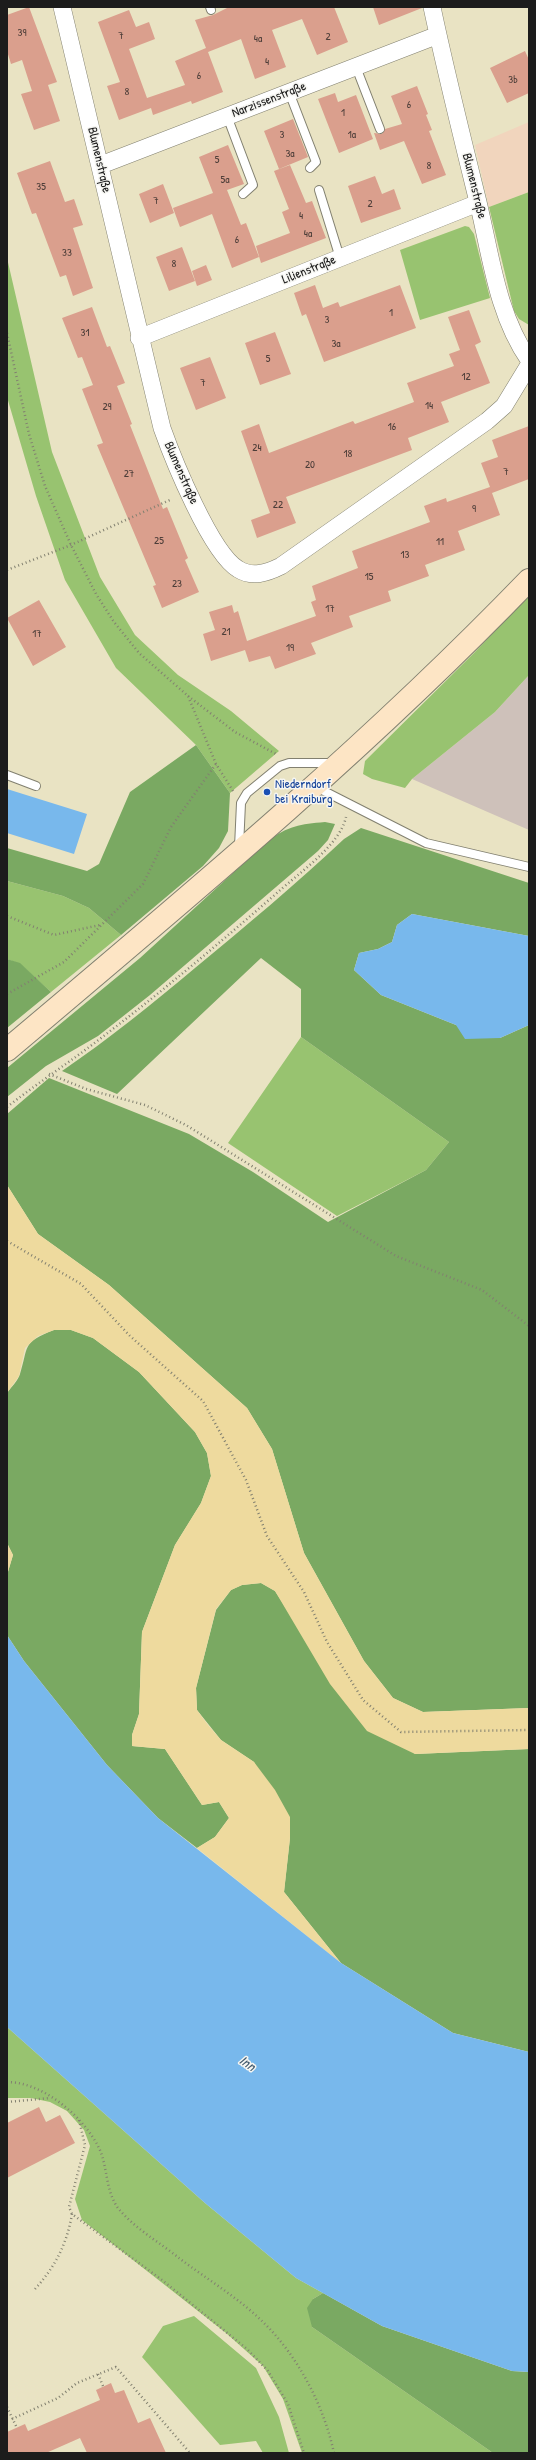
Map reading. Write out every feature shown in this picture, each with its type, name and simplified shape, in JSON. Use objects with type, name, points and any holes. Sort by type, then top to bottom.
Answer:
[{"type":"main road","points":[[7,1050],[239,854],[341,763],[463,649],[529,580]]},
{"type":"street","name":"Blumenstraße","points":[[62,7],[101,165],[139,338],[162,428],[187,492],[217,544],[236,568],[256,574],[270,572],[487,420],[504,406],[529,365]]},
{"type":"street","name":"Blumenstraße","points":[[432,7],[478,203],[509,325],[529,360]]},
{"type":"street","name":"Narzissenstraße","points":[[101,165],[438,35]]},
{"type":"street","name":"Lilienstraße","points":[[139,338],[478,203]]},
{"type":"lane","points":[[356,67],[380,129]]},
{"type":"lane","points":[[289,92],[316,162],[310,168]]},
{"type":"lane","points":[[227,116],[253,185],[243,194]]},
{"type":"lane","points":[[319,190],[340,258]]},
{"type":"lane","points":[[239,854],[241,803],[247,793],[280,766],[289,763],[341,763]]},
{"type":"lane","points":[[7,775],[36,786]]},
{"type":"lane","points":[[315,786],[349,805],[426,842],[529,867]]},
{"type":"path","points":[[7,333],[29,434],[45,486],[71,545],[96,594],[114,622],[140,653],[188,696],[235,732],[270,750],[289,763]]},
{"type":"path","points":[[7,570],[71,545],[187,492]]},
{"type":"path","points":[[188,696],[216,764],[241,803]]},
{"type":"path","points":[[7,994],[64,962],[143,884],[171,827],[216,764]]},
{"type":"path","points":[[7,1107],[49,1074],[104,1036],[245,921],[324,851],[345,824],[349,805]]},
{"type":"path","points":[[7,916],[54,935],[100,925]]},
{"type":"path","points":[[49,1074],[86,1089],[144,1105],[186,1125],[396,1256],[482,1290],[529,1326]]},
{"type":"path","points":[[7,1241],[81,1284],[130,1336],[203,1401],[246,1480],[267,1536],[304,1592],[327,1642],[363,1700],[401,1732],[529,1730]]},
{"type":"path","points":[[7,2082],[24,2084],[62,2104],[78,2118],[99,2149],[110,2195],[119,2208],[143,2231],[266,2326],[285,2348],[316,2398],[334,2453]]},
{"type":"path","points":[[7,2102],[51,2098]]},
{"type":"path","points":[[78,2118],[85,2145],[69,2207],[72,2214],[82,2223],[162,2280],[247,2349],[268,2371],[288,2404],[304,2453]]},
{"type":"path","points":[[35,2289],[50,2272],[60,2256],[72,2214]]},
{"type":"path","points":[[12,2418],[58,2398],[76,2383],[116,2367],[190,2453]]},
{"type":"path","points":[[98,2374],[103,2386]]},
{"type":"path","points":[[7,2407],[17,2428]]},
{"type":"shaded area","points":[[529,122],[529,192],[489,207],[475,145]]},
{"type":"shaded area","points":[[529,675],[529,830],[412,779],[495,712]]},
{"type":"green space","points":[[529,192],[529,325],[519,319],[514,311],[489,207]]},
{"type":"green space","points":[[465,226],[469,227],[474,234],[490,298],[420,320],[400,250]]},
{"type":"green space","points":[[7,258],[52,452],[100,577],[135,635],[178,675],[231,711],[279,751],[230,793],[196,745],[116,668],[65,580],[36,496],[7,397]]},
{"type":"green space","points":[[529,595],[529,675],[495,712],[412,779],[405,788],[372,779],[363,774],[365,761],[474,653]]},
{"type":"green space","points":[[196,745],[230,793],[228,831],[219,848],[203,866],[121,935],[89,908],[63,896],[7,881],[7,848],[87,871],[99,864],[130,792]]},
{"type":"green space","points":[[325,822],[335,824],[328,840],[318,851],[150,995],[98,1036],[46,1066],[7,1097],[7,1068],[140,958],[268,841],[288,829]]},
{"type":"green space","points":[[361,828],[529,883],[529,936],[412,914],[397,925],[392,942],[378,949],[359,953],[354,970],[381,995],[456,1025],[500,1038],[529,1025],[529,1708],[423,1712],[393,1698],[364,1661],[304,1553],[272,1449],[247,1408],[109,1285],[38,1234],[7,1185],[7,1114],[49,1078],[189,1134],[253,1172],[328,1222],[426,1170],[449,1142],[301,1037],[301,989],[261,958],[117,1094],[62,1071],[163,995],[271,905],[344,839]]},
{"type":"green space","points":[[7,881],[63,896],[89,908],[121,935],[51,992],[20,964],[7,959]]},
{"type":"green space","points":[[7,959],[20,963],[51,992],[7,1028]]},
{"type":"green space","points":[[301,1037],[449,1142],[426,1170],[337,1216],[228,1143]]},
{"type":"green space","points":[[54,1330],[71,1330],[93,1338],[139,1372],[195,1432],[207,1453],[211,1476],[201,1503],[175,1545],[142,1632],[139,1714],[132,1735],[132,1746],[165,1749],[202,1805],[219,1802],[229,1818],[215,1837],[197,1848],[158,1818],[107,1765],[24,1661],[7,1635],[7,1575],[13,1555],[7,1543],[7,1393],[19,1377],[28,1346],[36,1338]]},
{"type":"green space","points":[[261,1583],[275,1591],[295,1622],[415,1754],[529,1749],[529,2052],[453,2033],[341,1963],[284,1892],[290,1838],[254,1762],[221,1740],[197,1710],[196,1688],[216,1610],[231,1590],[242,1585]]},
{"type":"green space","points":[[7,2027],[205,2203],[296,2278],[323,2293],[313,2299],[312,2327],[493,2453],[302,2453],[283,2399],[263,2366],[226,2333],[82,2220],[75,2199],[90,2146],[84,2130],[67,2111],[50,2102],[31,2098],[7,2098]]},
{"type":"green space","points":[[323,2293],[382,2326],[512,2371],[529,2372],[529,2453],[493,2453],[312,2327],[307,2308],[313,2299]]},
{"type":"green space","points":[[194,2316],[256,2368],[279,2417],[289,2453],[263,2453],[256,2441],[220,2445],[142,2357],[163,2326]]},
{"type":"sand","points":[[7,1185],[38,1234],[109,1285],[247,1408],[272,1449],[304,1553],[364,1661],[393,1698],[423,1712],[529,1708],[529,1749],[415,1754],[367,1731],[330,1684],[275,1591],[261,1583],[242,1585],[231,1590],[216,1609],[196,1688],[197,1710],[221,1740],[254,1762],[275,1790],[290,1817],[290,1838],[284,1892],[341,1963],[197,1848],[215,1837],[229,1818],[219,1802],[202,1805],[165,1749],[132,1746],[132,1735],[139,1714],[142,1632],[175,1545],[201,1503],[211,1476],[207,1453],[195,1432],[139,1372],[93,1338],[71,1330],[54,1330],[38,1336],[25,1348],[19,1376],[7,1393]]},
{"type":"sand","points":[[7,1543],[13,1555],[7,1575]]},
{"type":"water","points":[[7,789],[87,814],[74,854],[7,833]]},
{"type":"water","points":[[412,914],[529,936],[529,1025],[500,1038],[465,1039],[456,1025],[381,995],[354,970],[359,953],[378,949],[392,942],[397,925]]},
{"type":"water","name":"Inn","points":[[7,1635],[24,1661],[107,1765],[158,1818],[341,1963],[453,2033],[529,2052],[529,2372],[512,2371],[382,2326],[296,2278],[205,2203],[7,2027]]},
{"type":"building","points":[[29,7],[57,82],[48,85],[60,121],[34,130],[21,94],[32,91],[22,60],[11,64],[7,51],[7,15]]},
{"type":"building","points":[[229,7],[334,7],[348,42],[317,55],[302,19],[272,30],[286,67],[255,79],[241,39],[208,52],[223,92],[192,104],[191,101],[153,115],[151,108],[119,120],[107,86],[120,82],[98,22],[129,10],[136,27],[149,22],[155,39],[129,49],[147,98],[185,85],[175,61],[206,48],[195,20],[213,15]]},
{"type":"building","points":[[373,7],[422,7],[422,8],[379,25]]},
{"type":"building","points":[[525,51],[529,60],[529,93],[507,103],[490,68]]},
{"type":"building","points":[[417,86],[428,114],[426,115],[432,130],[429,131],[446,175],[422,184],[404,141],[380,150],[374,133],[382,134],[385,129],[402,124],[391,96]]},
{"type":"building","points":[[335,93],[338,102],[356,95],[373,139],[339,153],[318,99]]},
{"type":"building","points":[[293,119],[308,157],[279,169],[264,131]]},
{"type":"building","points":[[228,145],[244,184],[227,190],[241,225],[246,223],[259,257],[232,268],[212,214],[180,227],[173,208],[213,193],[199,157]]},
{"type":"building","points":[[50,161],[65,202],[74,199],[83,225],[73,228],[93,288],[73,296],[66,275],[60,277],[36,213],[32,214],[17,173]]},
{"type":"building","points":[[290,165],[306,203],[312,201],[326,238],[261,263],[256,246],[290,233],[282,212],[289,209],[274,171]]},
{"type":"building","points":[[375,176],[382,194],[394,189],[401,209],[361,223],[348,186]]},
{"type":"building","points":[[163,184],[174,213],[150,223],[139,194]]},
{"type":"building","points":[[182,247],[195,281],[169,291],[156,257]]},
{"type":"building","points":[[206,265],[212,280],[197,286],[192,271]]},
{"type":"building","points":[[315,285],[323,308],[338,302],[340,307],[400,285],[416,328],[324,362],[306,314],[302,316],[294,293]]},
{"type":"building","points":[[92,307],[107,347],[110,346],[125,383],[117,386],[132,424],[130,425],[163,509],[167,507],[188,558],[185,560],[199,592],[162,608],[153,586],[156,585],[97,445],[103,443],[82,389],[93,385],[82,357],[78,358],[62,318]]},
{"type":"building","points":[[469,310],[481,342],[475,345],[490,383],[441,402],[449,422],[408,438],[412,450],[286,497],[296,523],[257,538],[251,520],[270,513],[241,431],[259,424],[269,453],[353,421],[355,424],[414,402],[407,383],[454,366],[449,354],[460,350],[448,317]]},
{"type":"building","points":[[275,332],[291,374],[260,385],[245,343]]},
{"type":"building","points":[[210,357],[226,398],[196,410],[180,368]]},
{"type":"building","points":[[529,426],[529,479],[492,493],[500,515],[458,531],[465,550],[425,565],[429,576],[388,591],[391,601],[349,616],[353,627],[311,643],[316,654],[275,669],[270,656],[249,662],[245,650],[211,661],[203,634],[215,630],[209,612],[232,605],[234,613],[238,611],[247,641],[316,616],[311,602],[316,600],[312,586],[358,568],[352,551],[430,522],[424,506],[446,498],[447,502],[490,487],[481,463],[498,457],[492,440]]},
{"type":"building","points":[[39,600],[66,647],[33,666],[7,618]]},
{"type":"building","points":[[39,2107],[46,2122],[60,2115],[75,2143],[7,2178],[7,2123]]},
{"type":"building","points":[[111,2383],[115,2393],[124,2390],[138,2423],[150,2418],[166,2453],[87,2453],[80,2438],[46,2453],[7,2453],[7,2432],[25,2424],[28,2431],[100,2400],[96,2390]]},
{"type":"place","name":"Niederndorf bei Kraiburg","points":[[267,792]]}]
